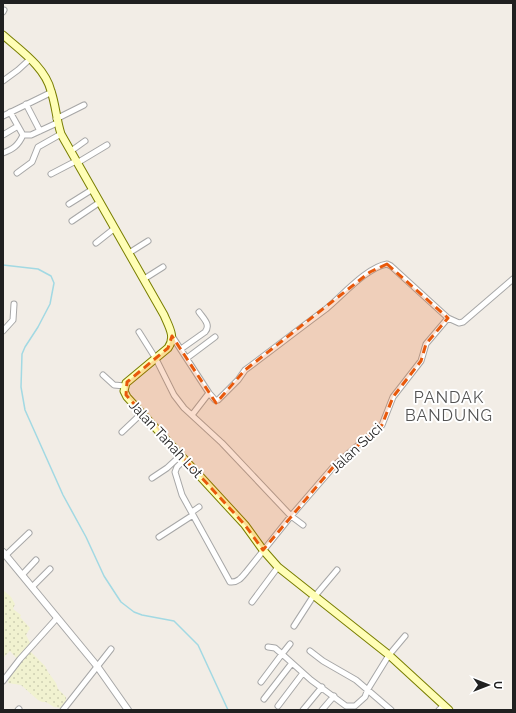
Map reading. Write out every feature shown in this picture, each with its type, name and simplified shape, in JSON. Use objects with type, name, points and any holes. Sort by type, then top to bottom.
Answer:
[{"type":"main road","points":[[3,35],[39,68],[46,80],[52,92],[61,134],[164,315],[172,336]]},
{"type":"main road","name":"Jalan Tanah Lot","points":[[172,336],[171,344],[168,348],[127,382],[124,391],[126,395],[245,525],[263,550],[278,567],[389,655],[444,708]]},
{"type":"street","points":[[3,81],[30,59]]},
{"type":"street","points":[[3,116],[52,92]]},
{"type":"street","points":[[26,104],[40,131]]},
{"type":"street","points":[[23,135],[31,135],[40,131],[84,105]]},
{"type":"street","points":[[10,112],[23,135]]},
{"type":"street","points":[[3,135],[18,126]]},
{"type":"street","points":[[17,173],[32,162],[38,147],[61,134]]},
{"type":"street","points":[[3,153],[15,148],[23,135]]},
{"type":"street","points":[[71,151],[85,142]]},
{"type":"street","points":[[51,174],[77,162],[107,144]]},
{"type":"street","points":[[69,204],[93,189]]},
{"type":"street","points":[[72,221],[100,202]]},
{"type":"street","points":[[96,243],[115,228]]},
{"type":"street","points":[[129,253],[148,242]]},
{"type":"street","points":[[172,336],[209,393],[215,400],[218,400],[238,380],[245,370],[327,308],[370,272],[384,265],[387,264],[391,266],[448,318],[455,322],[463,322],[513,279]]},
{"type":"street","points":[[144,279],[163,267]]},
{"type":"street","points":[[3,331],[13,320],[14,304]]},
{"type":"street","points":[[181,349],[208,329],[208,325],[199,312]]},
{"type":"street","name":"Jalan Suci","points":[[193,514],[230,582],[239,580],[335,465],[382,425],[393,397],[420,361],[426,344],[448,318]]},
{"type":"street","points":[[139,332],[156,359],[174,395],[184,408],[222,443],[291,516],[303,525]]},
{"type":"street","points":[[187,358],[215,337]]},
{"type":"street","points":[[103,375],[114,385],[125,386]]},
{"type":"street","points":[[192,415],[209,393]]},
{"type":"street","points":[[122,432],[142,414]]},
{"type":"street","points":[[152,478],[183,457]]},
{"type":"street","points":[[183,457],[175,472],[182,495],[193,514]]},
{"type":"street","points":[[159,537],[193,514],[199,507]]},
{"type":"street","points":[[29,534],[4,556],[22,575],[57,618],[128,710]]},
{"type":"street","points":[[22,575],[36,560]]},
{"type":"street","points":[[252,602],[278,567]]},
{"type":"street","points":[[32,587],[50,570]]},
{"type":"street","points":[[294,626],[314,596],[337,570]]},
{"type":"street","points":[[3,681],[20,659],[57,618]]},
{"type":"street","points":[[268,648],[275,648],[303,674],[334,696],[344,708],[356,706],[365,698],[368,689],[389,655],[405,636]]},
{"type":"street","points":[[261,682],[290,644]]},
{"type":"street","points":[[63,710],[111,649]]},
{"type":"street","points":[[310,651],[323,661],[356,680],[391,710]]},
{"type":"street","points":[[264,699],[292,663]]},
{"type":"street","points":[[278,706],[303,674]]},
{"type":"street","points":[[303,710],[322,687]]},
{"type":"street","points":[[322,710],[334,696]]},
{"type":"highlighted area","points":[[387,264],[448,318],[426,344],[421,361],[393,397],[382,425],[335,465],[263,550],[245,525],[126,395],[127,382],[168,348],[172,336],[216,403],[245,370],[370,272]]},
{"type":"green space","points":[[3,590],[11,597],[15,604],[13,609],[21,615],[20,617],[30,628],[26,635],[30,643],[30,651],[45,666],[56,683],[58,689],[66,697],[66,701],[61,708],[54,707],[46,702],[38,700],[21,685],[8,683],[9,675],[18,660],[10,651],[3,658]]},
{"type":"waterway","points":[[3,265],[38,269],[51,276],[54,283],[50,304],[22,354],[21,387],[25,410],[63,495],[86,537],[104,576],[121,602],[134,612],[142,615],[174,621],[198,645],[228,710]]},
{"type":"district","name":"PANDAK BANDUNG","points":[[449,406]]}]
